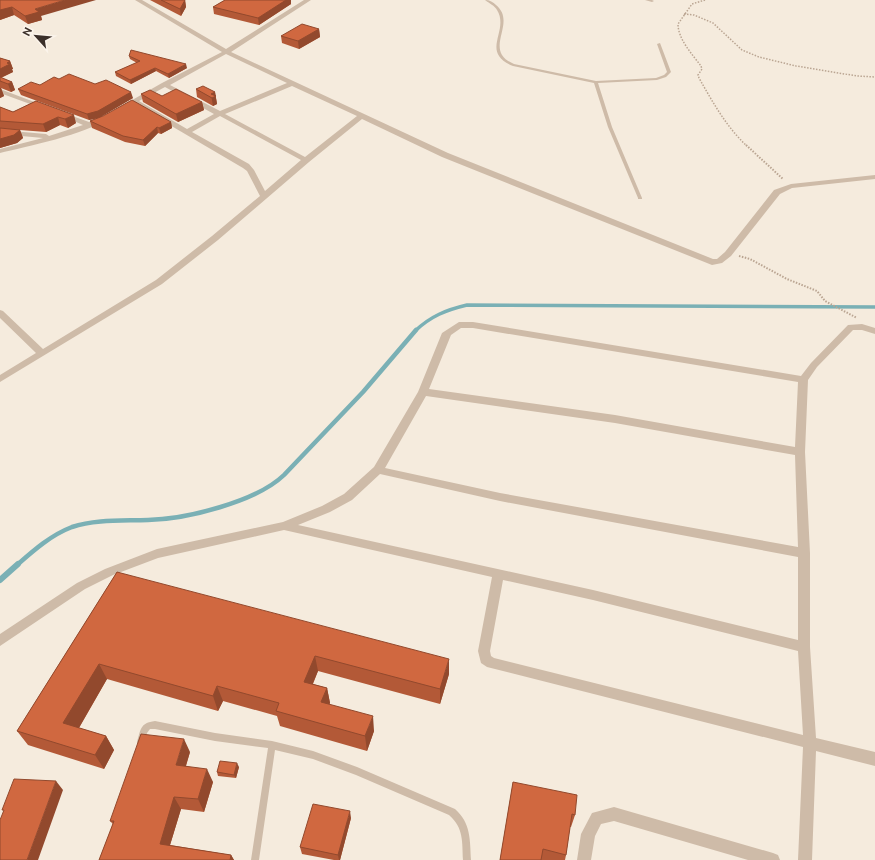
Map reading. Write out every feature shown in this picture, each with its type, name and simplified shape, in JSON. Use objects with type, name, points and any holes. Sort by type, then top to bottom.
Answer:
[{"type":"street","points":[[138,0],[226,52],[291,84],[445,155],[712,262],[719,261],[726,256],[777,192],[791,186],[875,178]]},
{"type":"street","points":[[115,112],[164,84],[226,52],[304,1]]},
{"type":"street","points":[[164,84],[306,160]]},
{"type":"street","points":[[188,131],[219,114],[291,84]]},
{"type":"street","points":[[0,91],[90,125]]},
{"type":"street","points":[[134,101],[246,166],[250,170],[264,196]]},
{"type":"street","points":[[0,151],[90,125],[108,116]]},
{"type":"street","points":[[0,378],[158,282],[361,116]]},
{"type":"street","points":[[0,132],[52,137]]},
{"type":"street","points":[[0,313],[42,353]]},
{"type":"street","points":[[0,641],[81,586],[109,572],[157,554],[284,526],[326,509],[348,496],[378,470],[423,392],[446,333],[458,325],[481,326],[803,380]]},
{"type":"street","points":[[805,860],[810,744],[804,647],[804,553],[800,452],[803,380],[814,365],[851,327],[862,326],[875,331]]},
{"type":"street","points":[[423,392],[615,419],[800,452]]},
{"type":"street","points":[[378,470],[500,497],[804,553]]},
{"type":"street","points":[[284,526],[593,595],[804,647]]},
{"type":"street","points":[[498,575],[484,652],[485,659],[491,663],[810,744],[875,759]]},
{"type":"street","points":[[584,860],[588,834],[597,818],[614,814],[773,860]]},
{"type":"lane","points":[[488,0],[499,10],[503,18],[499,41],[499,57],[503,62],[513,65],[596,82],[657,79],[665,76],[669,72],[659,44]]},
{"type":"lane","points":[[647,0],[652,1]]},
{"type":"lane","points":[[596,82],[610,127],[640,198]]},
{"type":"lane","points":[[137,753],[144,731],[148,726],[154,725],[216,737],[272,745],[313,755],[344,765],[452,812],[458,816],[463,823],[466,833],[467,860]]},
{"type":"lane","points":[[255,860],[272,745]]},
{"type":"path","points":[[705,0],[692,4],[678,24],[678,28],[686,46],[701,66],[702,69],[698,75],[699,78],[714,104],[741,141],[791,186]]},
{"type":"path","points":[[686,11],[713,23],[747,53],[796,66],[857,76],[875,77]]},
{"type":"path","points":[[684,14],[694,15]]},
{"type":"path","points":[[726,256],[743,256],[750,259],[787,279],[817,292],[825,301],[857,318]]},
{"type":"building","points":[[0,0],[65,0],[35,9],[39,12],[25,16],[12,7],[0,10]]},
{"type":"building","points":[[161,0],[185,0],[180,9]]},
{"type":"building","points":[[225,0],[286,0],[258,18],[213,7]]},
{"type":"building","points":[[302,24],[319,29],[298,41],[281,36]]},
{"type":"building","points":[[131,50],[186,64],[168,74],[155,68],[130,80],[115,72],[140,61],[129,56]]},
{"type":"building","points":[[0,58],[10,61],[7,63],[10,64],[0,69]]},
{"type":"building","points":[[69,74],[95,84],[106,80],[131,92],[98,111],[87,114],[18,89],[31,82],[40,85],[54,77],[59,79]]},
{"type":"building","points":[[0,77],[12,82],[8,84],[0,81]]},
{"type":"building","points":[[203,86],[215,92],[211,94],[216,96],[212,98],[196,89]]},
{"type":"building","points":[[176,89],[202,102],[176,114],[141,94],[150,90],[162,96]]},
{"type":"building","points":[[132,100],[171,122],[159,128],[157,127],[143,140],[123,136],[90,121],[103,116]]},
{"type":"building","points":[[36,101],[74,115],[65,119],[58,117],[43,124],[0,121],[0,107],[13,112]]},
{"type":"building","points":[[0,128],[20,130],[14,135],[0,139]]},
{"type":"building","points":[[117,572],[449,659],[440,689],[315,656],[304,682],[327,688],[321,702],[373,716],[365,736],[276,711],[279,703],[217,686],[213,696],[99,664],[63,723],[106,736],[95,755],[17,731]]},
{"type":"building","points":[[141,734],[184,739],[176,765],[207,769],[198,799],[174,797],[160,844],[231,855],[230,860],[99,860],[114,821],[110,821]]},
{"type":"building","points":[[220,761],[237,763],[234,775],[217,772]]},
{"type":"building","points":[[14,779],[56,781],[27,860],[0,860],[0,820],[4,810],[2,810]]},
{"type":"building","points":[[513,782],[577,795],[575,815],[572,814],[566,855],[543,849],[541,860],[500,860]]},
{"type":"building","points":[[313,804],[350,811],[338,855],[300,847]]},
{"type":"waterway","points":[[416,331],[439,314],[467,305],[875,307]]},
{"type":"waterway","points":[[17,565],[36,548],[64,530],[81,524],[164,519],[181,516],[239,501],[272,485],[284,475],[363,392],[416,331]]},
{"type":"waterway","points":[[0,580],[18,564]]}]
